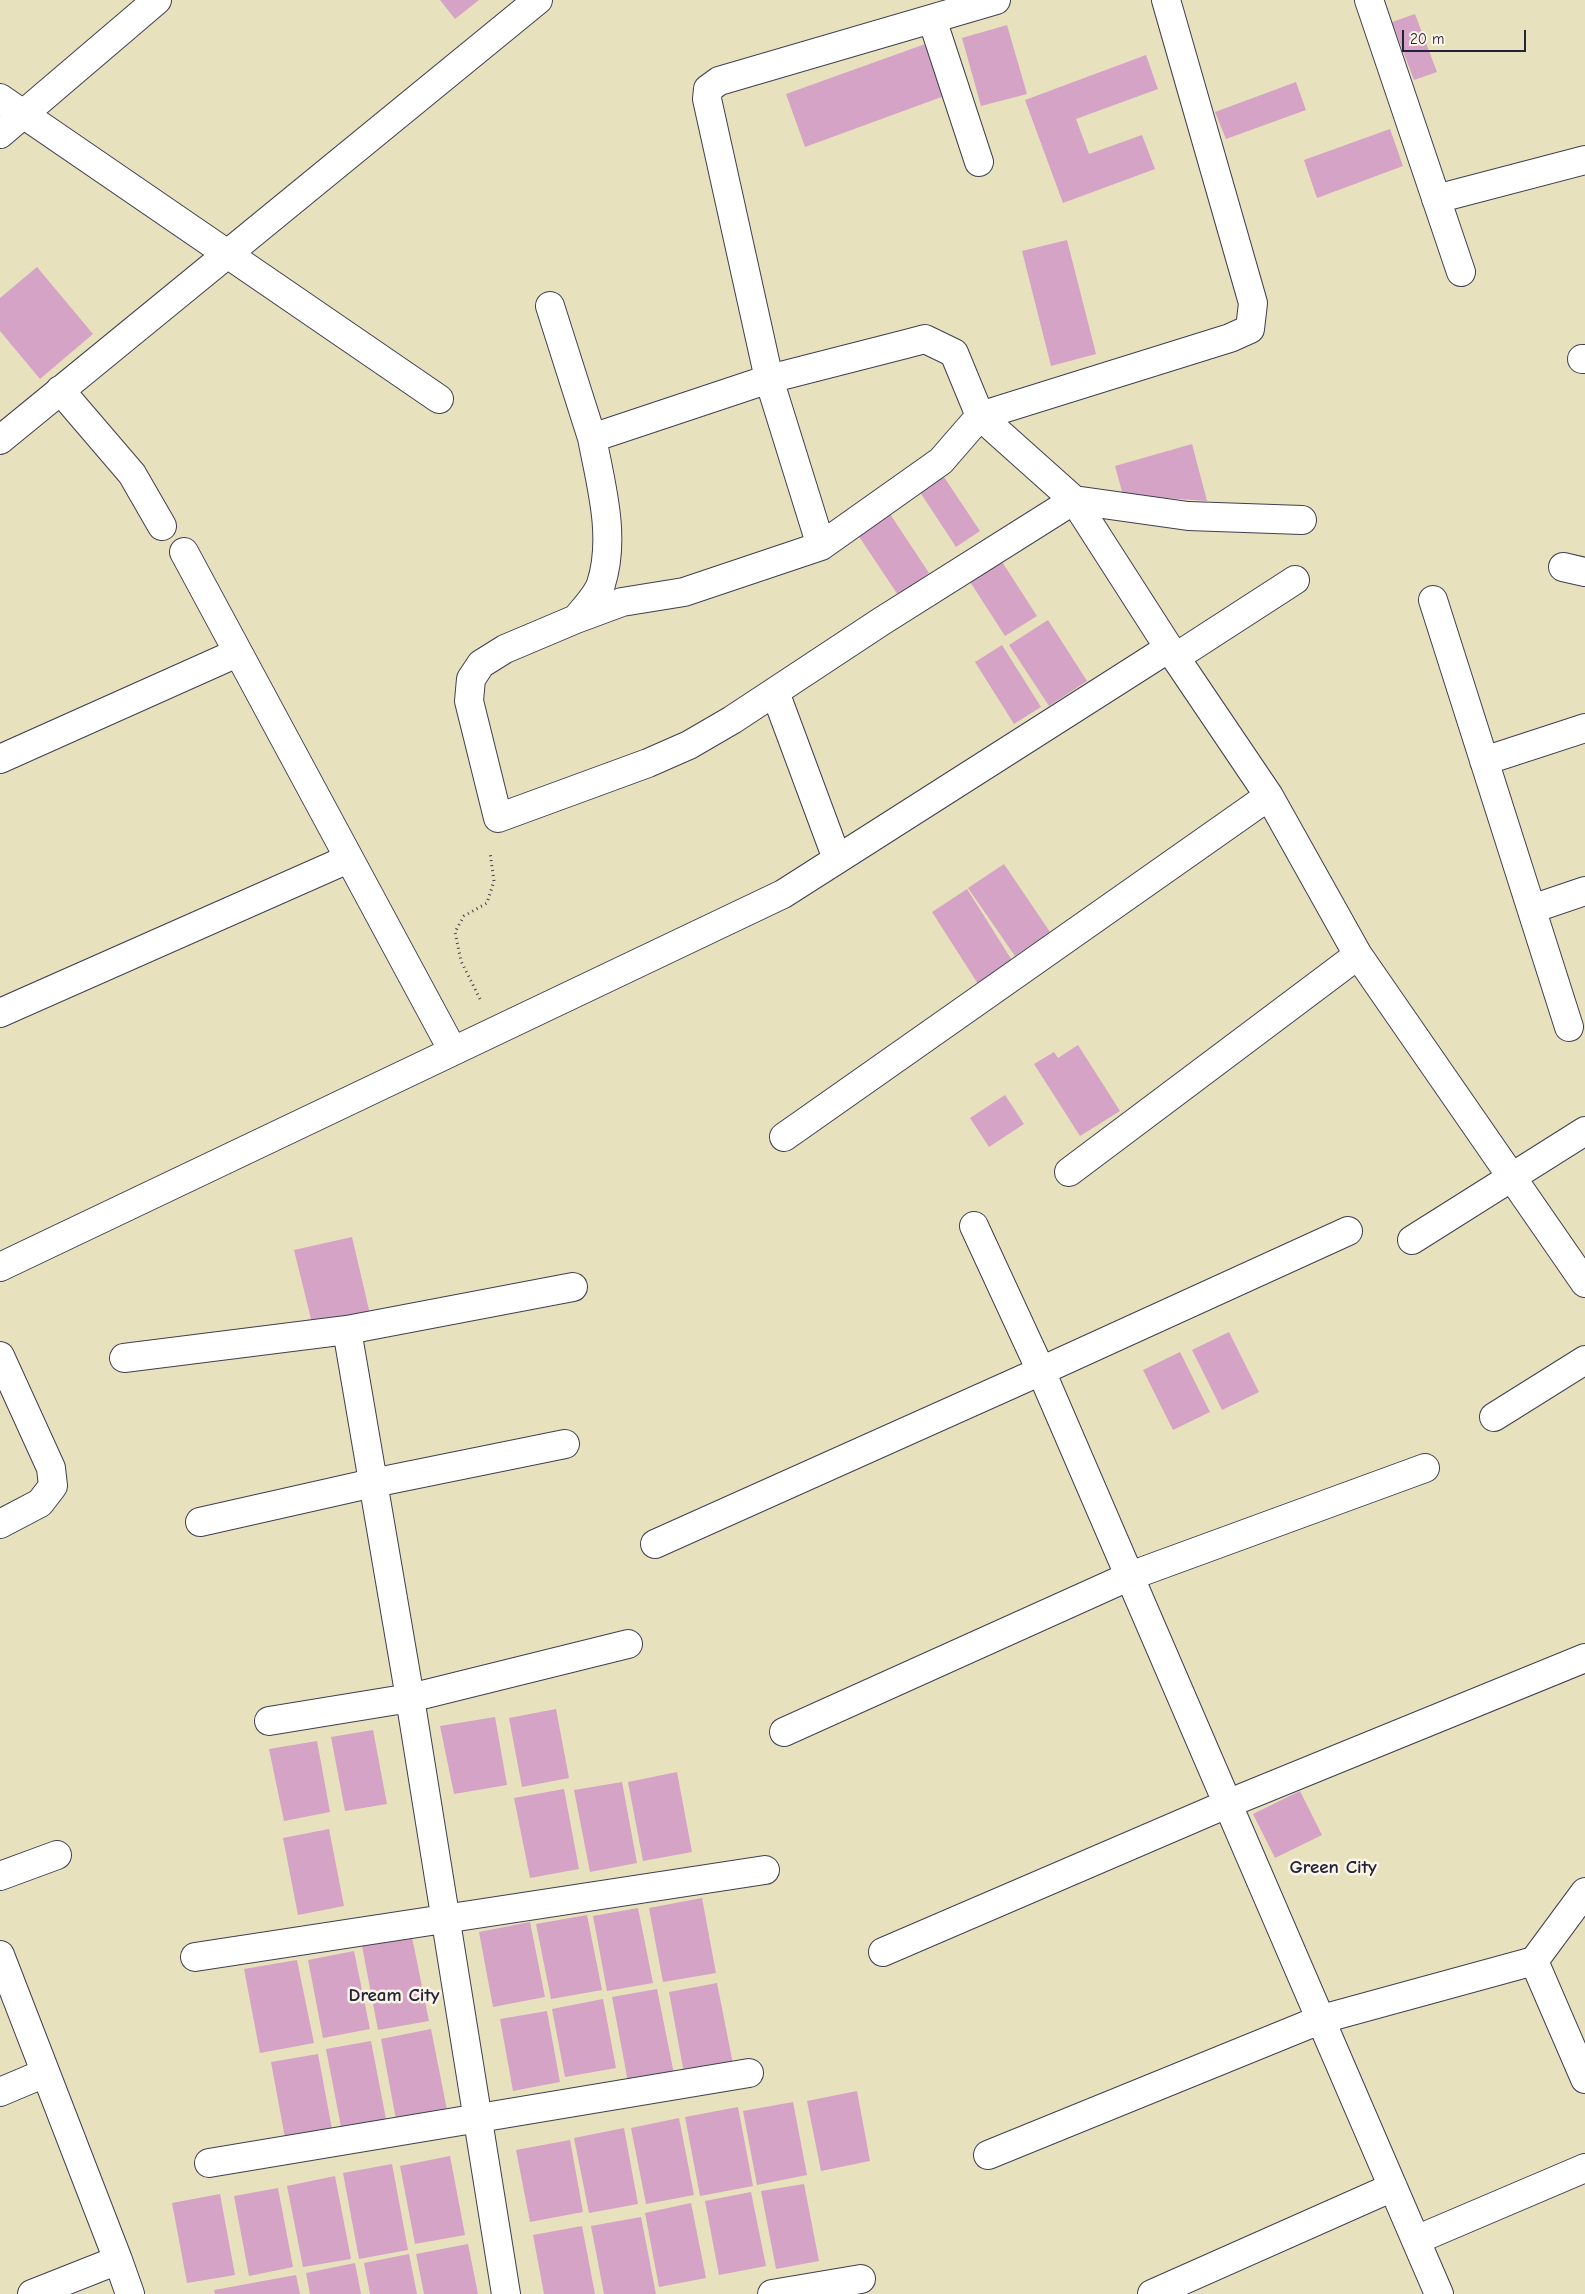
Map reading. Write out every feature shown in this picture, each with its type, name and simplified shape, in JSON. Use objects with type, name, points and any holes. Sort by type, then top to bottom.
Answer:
[{"type":"street","points":[[0,134],[157,0]]},
{"type":"street","points":[[0,440],[538,0]]},
{"type":"street","points":[[821,546],[769,379],[707,99],[708,89],[718,81],[996,0]]},
{"type":"street","points":[[1166,0],[1253,303],[1250,329],[1230,338],[980,416],[941,461],[821,546],[684,592],[622,602],[505,649],[481,664],[471,679],[469,701],[498,818],[648,763],[689,745],[732,720],[882,621],[1074,500],[1188,516],[1302,520]]},
{"type":"street","points":[[1369,0],[1461,272]]},
{"type":"street","points":[[932,19],[979,162]]},
{"type":"street","points":[[0,98],[439,399]]},
{"type":"street","points":[[1436,199],[1585,160]]},
{"type":"street","points":[[550,306],[592,438],[606,506],[607,545],[601,586],[576,619]]},
{"type":"street","points":[[592,438],[769,379],[925,339],[954,353],[980,416],[1074,500],[1172,653],[1269,796],[1358,955],[1585,1283]]},
{"type":"street","points":[[60,390],[132,474],[162,526]]},
{"type":"street","points":[[184,552],[453,1051]]},
{"type":"street","points":[[0,1267],[783,894],[1172,653],[1295,580]]},
{"type":"street","points":[[1433,600],[1568,1027]]},
{"type":"street","points":[[0,758],[237,653]]},
{"type":"street","points":[[775,692],[837,859]]},
{"type":"street","points":[[1484,761],[1585,728]]},
{"type":"street","points":[[784,1138],[1269,796]]},
{"type":"street","points":[[0,1014],[348,859]]},
{"type":"street","points":[[1532,909],[1585,891]]},
{"type":"street","points":[[1069,1172],[1358,955]]},
{"type":"street","points":[[1412,1240],[1585,1131]]},
{"type":"street","points":[[974,1226],[1041,1371],[1439,2294]]},
{"type":"street","points":[[655,1544],[1348,1231]]},
{"type":"street","points":[[124,1358],[347,1330],[572,1287]]},
{"type":"street","points":[[347,1330],[410,1698],[506,2294]]},
{"type":"street","points":[[0,1356],[51,1468],[52,1486],[40,1503],[0,1524]]},
{"type":"street","points":[[1494,1417],[1585,1360]]},
{"type":"street","points":[[200,1522],[373,1483],[565,1444]]},
{"type":"street","points":[[784,1732],[1130,1576],[1425,1468]]},
{"type":"street","points":[[269,1721],[410,1698],[628,1644]]},
{"type":"street","points":[[883,1952],[1227,1804],[1585,1658]]},
{"type":"street","points":[[0,1876],[58,1855]]},
{"type":"street","points":[[195,1956],[766,1870]]},
{"type":"street","points":[[988,2155],[1322,2019],[1534,1961],[1585,1892]]},
{"type":"street","points":[[0,1954],[130,2294]]},
{"type":"street","points":[[1534,1961],[1585,2079]]},
{"type":"street","points":[[0,2092],[45,2073]]},
{"type":"street","points":[[209,2163],[749,2073]]},
{"type":"street","points":[[1416,2240],[1585,2168]]},
{"type":"street","points":[[1152,2294],[1393,2187]]},
{"type":"street","points":[[32,2294],[118,2260]]},
{"type":"street","points":[[772,2294],[861,2279]]},
{"type":"path","points":[[495,1031],[461,961],[455,932],[464,916],[487,903],[494,880],[490,858],[491,836],[498,818]]},
{"type":"building","points":[[440,0],[479,0],[455,19]]},
{"type":"building","points":[[1415,14],[1437,72],[1414,80],[1392,22]]},
{"type":"building","points":[[1007,25],[1027,94],[981,106],[962,38]]},
{"type":"building","points":[[928,43],[947,95],[805,147],[786,94]]},
{"type":"building","points":[[1146,55],[1158,89],[1076,119],[1089,154],[1142,135],[1155,169],[1063,203],[1025,100]]},
{"type":"building","points":[[1296,82],[1306,110],[1226,139],[1215,112]]},
{"type":"building","points":[[1390,129],[1403,166],[1317,198],[1304,160]]},
{"type":"building","points":[[1067,240],[1096,354],[1051,366],[1022,251]]},
{"type":"building","points":[[37,267],[93,334],[40,379],[0,331],[0,298]]},
{"type":"building","points":[[1192,444],[1207,501],[1123,495],[1115,466]]},
{"type":"building","points":[[940,471],[980,531],[956,547],[916,486]]},
{"type":"building","points":[[890,514],[929,573],[898,595],[858,535]]},
{"type":"building","points":[[997,554],[1037,616],[1005,636],[965,574]]},
{"type":"building","points":[[1048,620],[1087,681],[1049,706],[1009,645]]},
{"type":"building","points":[[1002,645],[1041,707],[1014,724],[975,662]]},
{"type":"building","points":[[1004,864],[1050,932],[1015,956],[968,888]]},
{"type":"building","points":[[967,889],[1013,962],[978,984],[932,912]]},
{"type":"building","points":[[1078,1045],[1120,1111],[1080,1136],[1034,1064],[1054,1052],[1058,1058]]},
{"type":"building","points":[[1005,1095],[1024,1124],[989,1147],[970,1118]]},
{"type":"building","points":[[352,1237],[370,1314],[313,1327],[294,1250]]},
{"type":"building","points":[[1229,1332],[1259,1392],[1222,1410],[1192,1350]]},
{"type":"building","points":[[1180,1352],[1210,1412],[1173,1430],[1143,1370]]},
{"type":"building","points":[[556,1709],[569,1778],[522,1787],[509,1718]]},
{"type":"building","points":[[495,1717],[507,1785],[454,1794],[440,1726]]},
{"type":"building","points":[[373,1730],[387,1804],[345,1811],[331,1737]]},
{"type":"building","points":[[317,1741],[330,1812],[284,1821],[269,1749]]},
{"type":"building","points":[[677,1772],[692,1852],[643,1861],[628,1782]]},
{"type":"building","points":[[622,1782],[637,1863],[590,1872],[574,1790]]},
{"type":"building","points":[[564,1789],[579,1869],[530,1878],[514,1798]]},
{"type":"building","points":[[1300,1791],[1322,1835],[1275,1858],[1253,1814]]},
{"type":"building","points":[[329,1829],[344,1906],[298,1915],[283,1838]]},
{"type":"building","points":[[702,1898],[716,1973],[663,1982],[649,1908]]},
{"type":"building","points":[[638,1908],[653,1983],[607,1991],[593,1916]]},
{"type":"building","points":[[587,1915],[602,1990],[551,1999],[536,1924]]},
{"type":"building","points":[[530,1922],[545,1997],[493,2007],[479,1932]]},
{"type":"building","points":[[412,1937],[429,2021],[378,2030],[362,1946]]},
{"type":"building","points":[[354,1951],[370,2029],[323,2038],[308,1960]]},
{"type":"building","points":[[297,1960],[314,2043],[260,2053],[244,1969]]},
{"type":"building","points":[[717,1983],[733,2064],[684,2073],[669,1992]]},
{"type":"building","points":[[657,1989],[674,2074],[628,2082],[612,1997]]},
{"type":"building","points":[[603,1999],[616,2068],[565,2077],[552,2009]]},
{"type":"building","points":[[547,2011],[560,2082],[513,2091],[500,2019]]},
{"type":"building","points":[[431,2029],[448,2115],[397,2125],[381,2039]]},
{"type":"building","points":[[371,2041],[386,2119],[341,2127],[326,2049]]},
{"type":"building","points":[[318,2054],[332,2129],[285,2138],[271,2062]]},
{"type":"building","points":[[857,2091],[870,2161],[821,2171],[807,2101]]},
{"type":"building","points":[[793,2102],[807,2175],[757,2185],[743,2111]]},
{"type":"building","points":[[738,2107],[753,2186],[700,2196],[685,2117]]},
{"type":"building","points":[[679,2118],[694,2195],[646,2204],[631,2128]]},
{"type":"building","points":[[624,2128],[638,2204],[589,2213],[574,2138]]},
{"type":"building","points":[[570,2140],[583,2212],[530,2222],[516,2150]]},
{"type":"building","points":[[450,2156],[465,2235],[415,2244],[400,2166]]},
{"type":"building","points":[[392,2164],[408,2250],[359,2259],[343,2173]]},
{"type":"building","points":[[335,2176],[351,2259],[303,2267],[287,2186]]},
{"type":"building","points":[[804,2184],[819,2261],[776,2269],[761,2191]]},
{"type":"building","points":[[278,2188],[293,2267],[249,2276],[234,2196]]},
{"type":"building","points":[[751,2192],[766,2266],[719,2275],[705,2201]]},
{"type":"building","points":[[220,2194],[235,2275],[187,2283],[172,2203]]},
{"type":"building","points":[[691,2203],[706,2278],[659,2287],[645,2213]]},
{"type":"building","points":[[641,2217],[656,2294],[604,2294],[591,2226]]},
{"type":"building","points":[[582,2226],[595,2294],[544,2294],[533,2235]]},
{"type":"building","points":[[468,2244],[478,2294],[424,2294],[416,2254]]},
{"type":"building","points":[[409,2254],[417,2294],[370,2294],[364,2263]]},
{"type":"building","points":[[355,2263],[361,2294],[310,2294],[306,2273]]},
{"type":"building","points":[[296,2275],[300,2294],[215,2294],[214,2290]]},
{"type":"district","name":"Green City","points":[[1333,1868]]},
{"type":"district","name":"Dream City","points":[[394,1996]]}]
